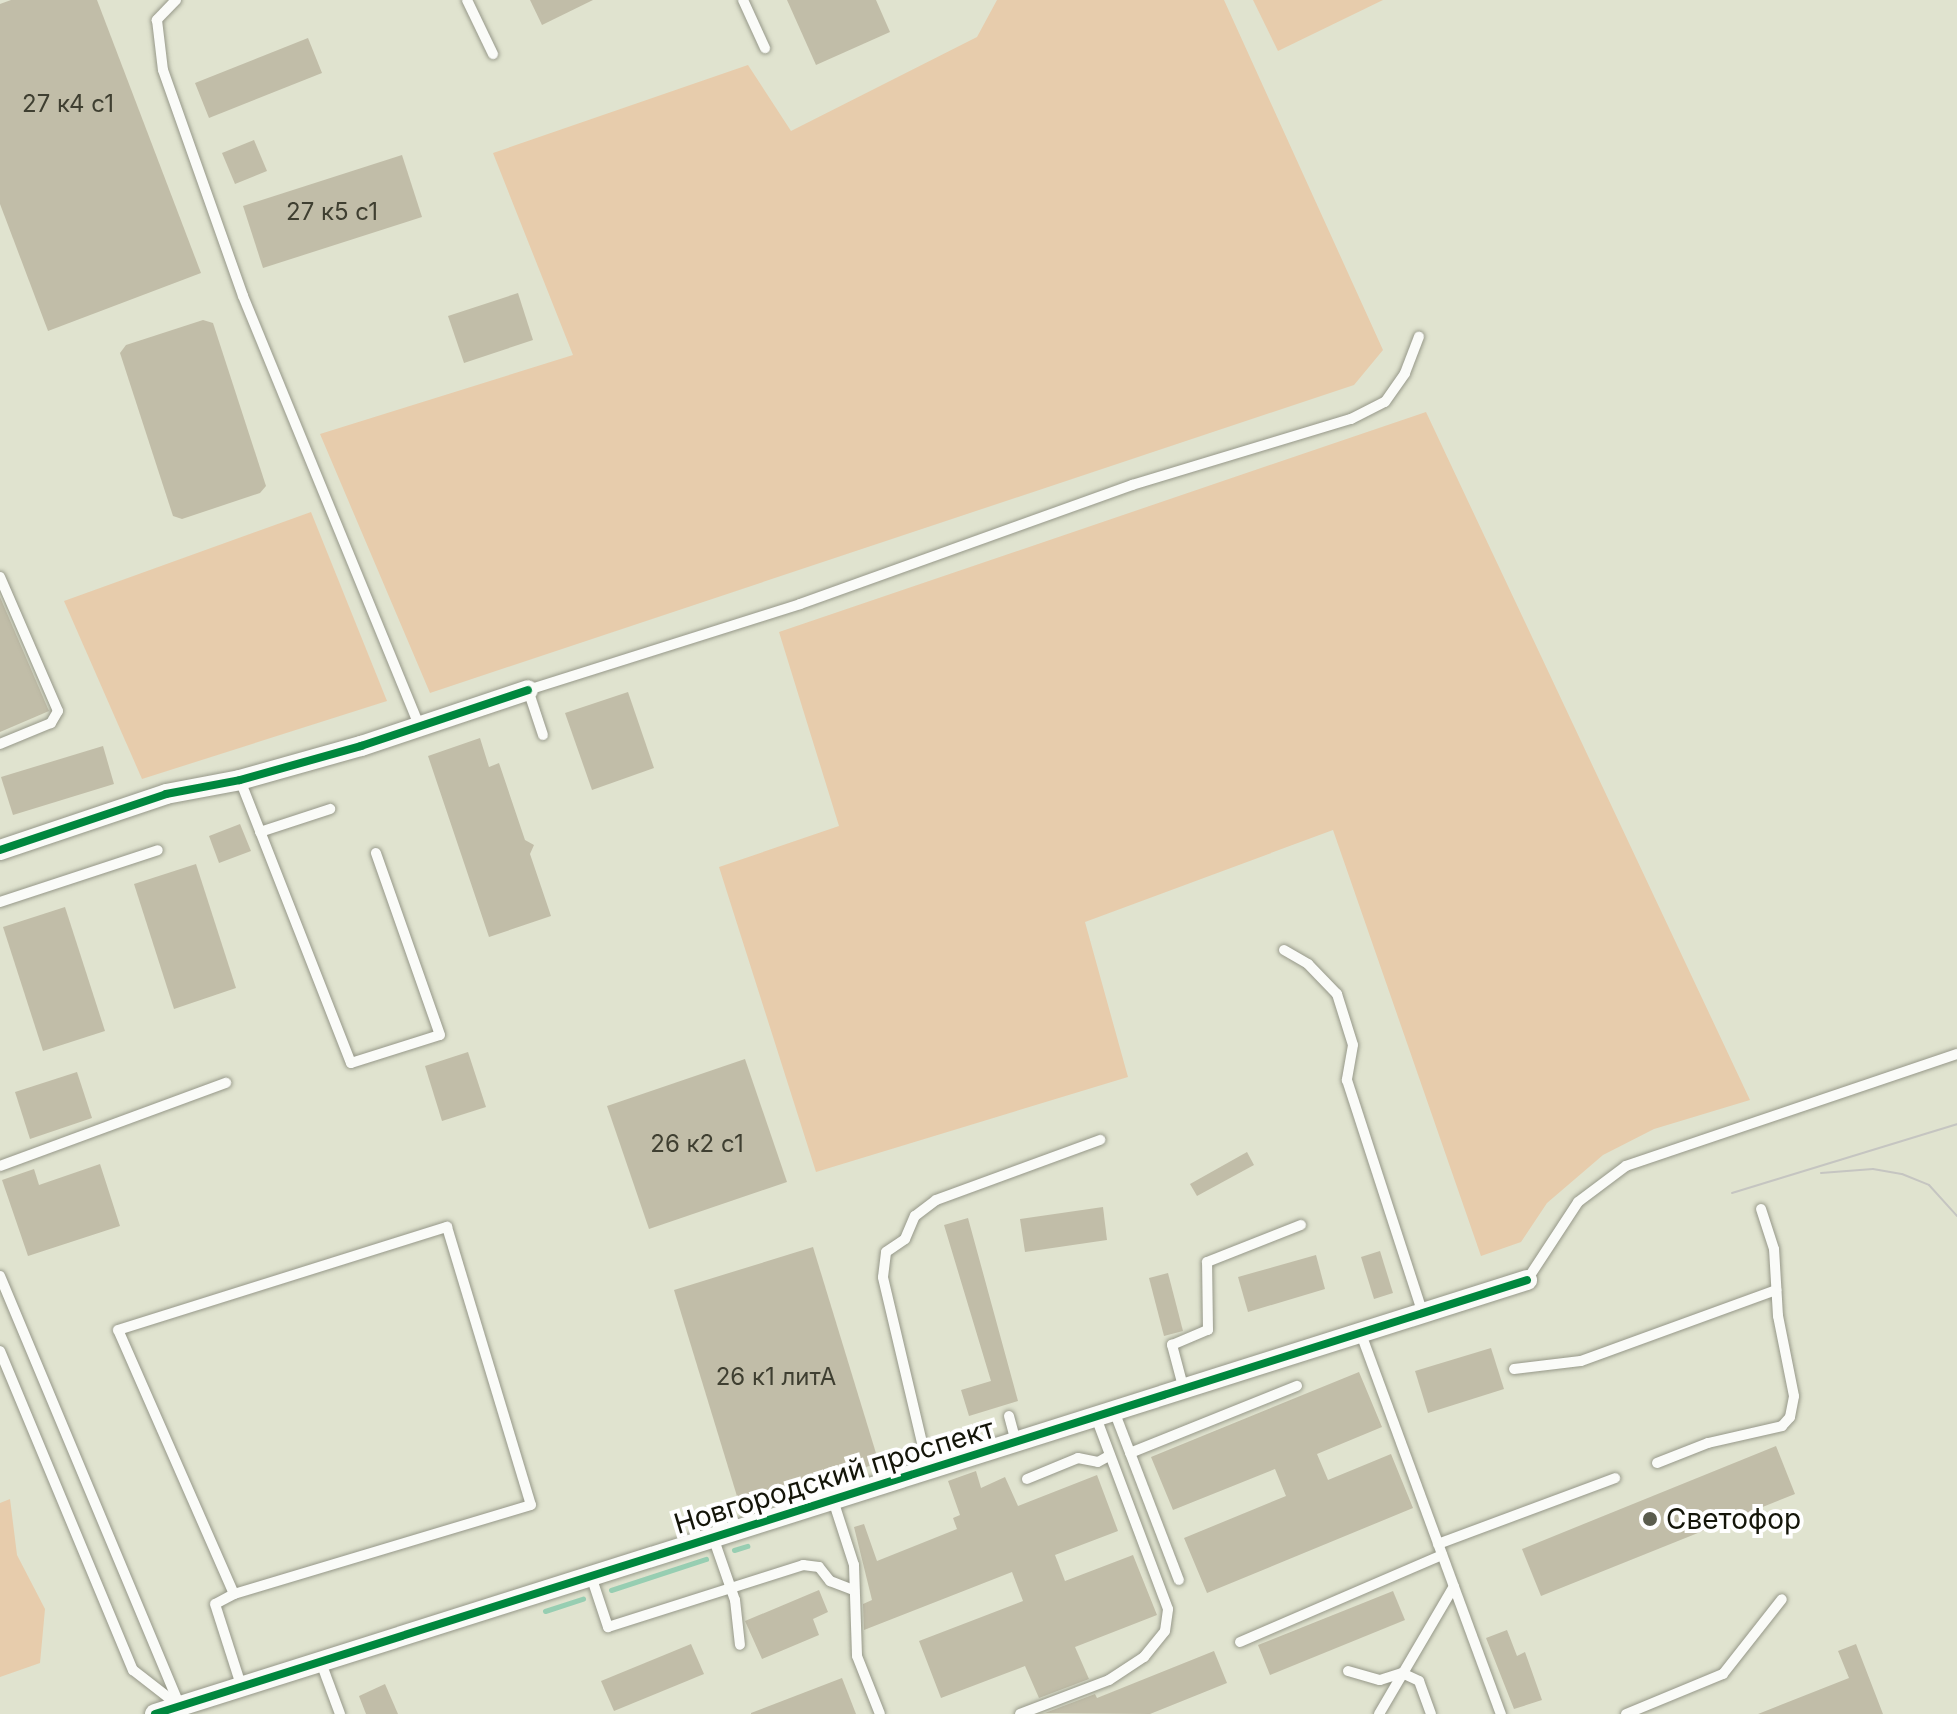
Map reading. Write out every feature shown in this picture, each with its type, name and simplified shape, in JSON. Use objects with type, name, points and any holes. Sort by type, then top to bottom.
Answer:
[{"type":"street","points":[[0,850],[166,794],[240,780],[528,690]]},
{"type":"street","name":"Новгородский проспект","points":[[155,1714],[832,1497],[1184,1390],[1527,1280]]},
{"type":"lane","points":[[176,0],[157,20],[163,70],[243,296],[419,725]]},
{"type":"lane","points":[[467,0],[493,54]]},
{"type":"lane","points":[[743,0],[765,48]]},
{"type":"lane","points":[[543,735],[528,690],[800,604],[1132,485],[1351,419],[1385,402],[1405,373],[1419,337]]},
{"type":"lane","points":[[0,577],[58,711],[51,723],[0,744]]},
{"type":"lane","points":[[240,780],[351,1063],[440,1035],[376,853]]},
{"type":"lane","points":[[260,832],[330,809]]},
{"type":"lane","points":[[0,902],[158,850]]},
{"type":"lane","points":[[1284,950],[1308,964],[1337,994],[1353,1045],[1347,1080],[1423,1314]]},
{"type":"lane","points":[[1527,1280],[1578,1202],[1626,1166],[1957,1054]]},
{"type":"lane","points":[[0,1166],[226,1083]]},
{"type":"lane","points":[[928,1468],[883,1277],[886,1252],[905,1239],[915,1216],[936,1200],[1100,1140]]},
{"type":"lane","points":[[1657,1463],[1708,1443],[1782,1426],[1790,1417],[1794,1396],[1776,1290],[1774,1249],[1761,1209]]},
{"type":"lane","points":[[1184,1390],[1172,1345],[1208,1330],[1207,1262],[1301,1225]]},
{"type":"lane","points":[[234,1594],[118,1330],[447,1227],[531,1505],[234,1594],[215,1604],[241,1685]]},
{"type":"lane","points":[[0,1276],[180,1706]]},
{"type":"lane","points":[[1514,1369],[1581,1361],[1776,1290]]},
{"type":"lane","points":[[1361,1334],[1501,1714]]},
{"type":"lane","points":[[0,1351],[133,1670],[180,1706]]},
{"type":"lane","points":[[1130,1453],[1297,1386]]},
{"type":"lane","points":[[1105,1414],[1130,1453],[1179,1580]]},
{"type":"lane","points":[[1020,1714],[1109,1680],[1144,1657],[1165,1631],[1168,1609],[1109,1456],[1105,1414]]},
{"type":"lane","points":[[1009,1416],[1016,1442]]},
{"type":"lane","points":[[1027,1479],[1078,1458],[1098,1462],[1109,1456]]},
{"type":"lane","points":[[1240,1642],[1440,1550],[1615,1478]]},
{"type":"lane","points":[[832,1497],[854,1565],[857,1656],[880,1714]]},
{"type":"lane","points":[[713,1537],[731,1588],[740,1645]]},
{"type":"lane","points":[[591,1576],[608,1627],[803,1565],[819,1567],[830,1581],[854,1590]]},
{"type":"lane","points":[[1379,1714],[1454,1586]]},
{"type":"lane","points":[[1626,1714],[1723,1674],[1782,1599]]},
{"type":"lane","points":[[320,1660],[340,1714]]},
{"type":"lane","points":[[1348,1671],[1380,1680],[1402,1673],[1419,1681],[1431,1714]]},
{"type":"shaded area","points":[[997,0],[1224,0],[1383,350],[1354,385],[430,693],[320,434],[573,355],[493,153],[748,65],[791,131],[977,37]]},
{"type":"shaded area","points":[[1253,0],[1383,0],[1278,51]]},
{"type":"shaded area","points":[[1426,412],[1750,1100],[1654,1129],[1603,1155],[1547,1203],[1521,1242],[1481,1256],[1333,830],[1085,922],[1128,1077],[816,1172],[719,867],[839,826],[779,632]]},
{"type":"shaded area","points":[[311,512],[387,701],[142,779],[64,601]]},
{"type":"shaded area","points":[[10,1499],[17,1555],[45,1609],[40,1663],[0,1677],[0,1503]]},
{"type":"building","points":[[11,0],[97,0],[201,273],[48,331],[0,204],[0,4]]},
{"type":"building","points":[[530,0],[593,0],[542,25]]},
{"type":"building","points":[[787,0],[876,0],[890,32],[816,65]]},
{"type":"building","points":[[308,38],[322,73],[209,118],[195,83]]},
{"type":"building","points":[[254,140],[267,171],[235,184],[222,153]]},
{"type":"building","points":[[402,155],[422,217],[263,268],[243,206]]},
{"type":"building","points":[[518,293],[533,340],[464,363],[448,316]]},
{"type":"building","points":[[203,320],[213,323],[266,486],[260,493],[182,519],[173,516],[120,353],[126,345]]},
{"type":"building","points":[[0,597],[49,711],[0,732]]},
{"type":"building","points":[[628,692],[654,768],[592,790],[565,713]]},
{"type":"building","points":[[480,738],[489,767],[499,763],[525,840],[534,845],[530,854],[551,916],[489,937],[428,756]]},
{"type":"building","points":[[103,746],[114,784],[13,815],[1,777]]},
{"type":"building","points":[[240,824],[251,851],[219,863],[209,836]]},
{"type":"building","points":[[196,864],[236,988],[174,1009],[134,884]]},
{"type":"building","points":[[65,907],[105,1031],[43,1051],[3,927]]},
{"type":"building","points":[[468,1052],[486,1107],[442,1121],[425,1066]]},
{"type":"building","points":[[745,1059],[787,1182],[649,1229],[607,1106]]},
{"type":"building","points":[[77,1072],[92,1118],[30,1139],[15,1092]]},
{"type":"building","points":[[1247,1152],[1254,1165],[1197,1196],[1190,1184]]},
{"type":"building","points":[[100,1164],[120,1226],[28,1256],[2,1180],[34,1169],[39,1185]]},
{"type":"building","points":[[1103,1207],[1107,1240],[1025,1252],[1020,1219]]},
{"type":"building","points":[[968,1218],[1018,1401],[969,1416],[961,1390],[991,1381],[944,1225]]},
{"type":"building","points":[[813,1247],[879,1463],[740,1506],[674,1290]]},
{"type":"building","points":[[1380,1251],[1393,1293],[1374,1299],[1361,1257]]},
{"type":"building","points":[[1316,1255],[1325,1289],[1248,1312],[1238,1277]]},
{"type":"building","points":[[1168,1273],[1183,1331],[1164,1336],[1149,1278]]},
{"type":"building","points":[[1491,1348],[1504,1389],[1428,1413],[1415,1371]]},
{"type":"building","points":[[1359,1372],[1382,1427],[1317,1454],[1328,1480],[1391,1454],[1413,1508],[1207,1593],[1184,1538],[1286,1496],[1275,1469],[1173,1510],[1151,1457]]},
{"type":"building","points":[[1776,1446],[1795,1494],[1541,1596],[1522,1549]]},
{"type":"building","points":[[976,1471],[981,1488],[1005,1477],[1018,1506],[1097,1475],[1118,1531],[1055,1555],[1065,1581],[1133,1555],[1157,1615],[1075,1647],[1089,1679],[1039,1698],[1025,1666],[941,1698],[919,1641],[1023,1601],[1012,1572],[864,1630],[863,1604],[872,1600],[854,1527],[864,1524],[877,1561],[957,1529],[953,1518],[960,1515],[948,1481]]},
{"type":"building","points":[[819,1590],[828,1612],[813,1619],[819,1635],[762,1659],[745,1621]]},
{"type":"building","points":[[1393,1591],[1405,1620],[1270,1675],[1258,1645]]},
{"type":"building","points":[[1507,1630],[1517,1656],[1525,1652],[1542,1700],[1514,1709],[1486,1638]]},
{"type":"building","points":[[691,1644],[704,1674],[614,1711],[601,1681]]},
{"type":"building","points":[[1856,1644],[1883,1714],[1758,1714],[1849,1678],[1838,1651]]},
{"type":"building","points":[[1214,1651],[1227,1683],[1150,1714],[1045,1713],[1095,1694],[1097,1698]]},
{"type":"building","points":[[842,1678],[856,1714],[751,1714],[751,1713]]},
{"type":"building","points":[[385,1684],[398,1714],[366,1714],[359,1696]]},
{"type":"waterway","points":[[734,1550],[747,1546]]},
{"type":"waterway","points":[[611,1590],[706,1559]]},
{"type":"waterway","points":[[545,1611],[583,1599]]},
{"type":"tram line","points":[[1732,1193],[1957,1124]]},
{"type":"tram line","points":[[1821,1173],[1873,1169],[1902,1174],[1929,1185],[1957,1216]]},
{"type":"cycle path","points":[[0,850],[166,794],[240,780],[361,746],[528,690]]},
{"type":"cycle path","points":[[155,1714],[1527,1280]]},
{"type":"place","name":"Светофор","points":[[1650,1519]]}]
